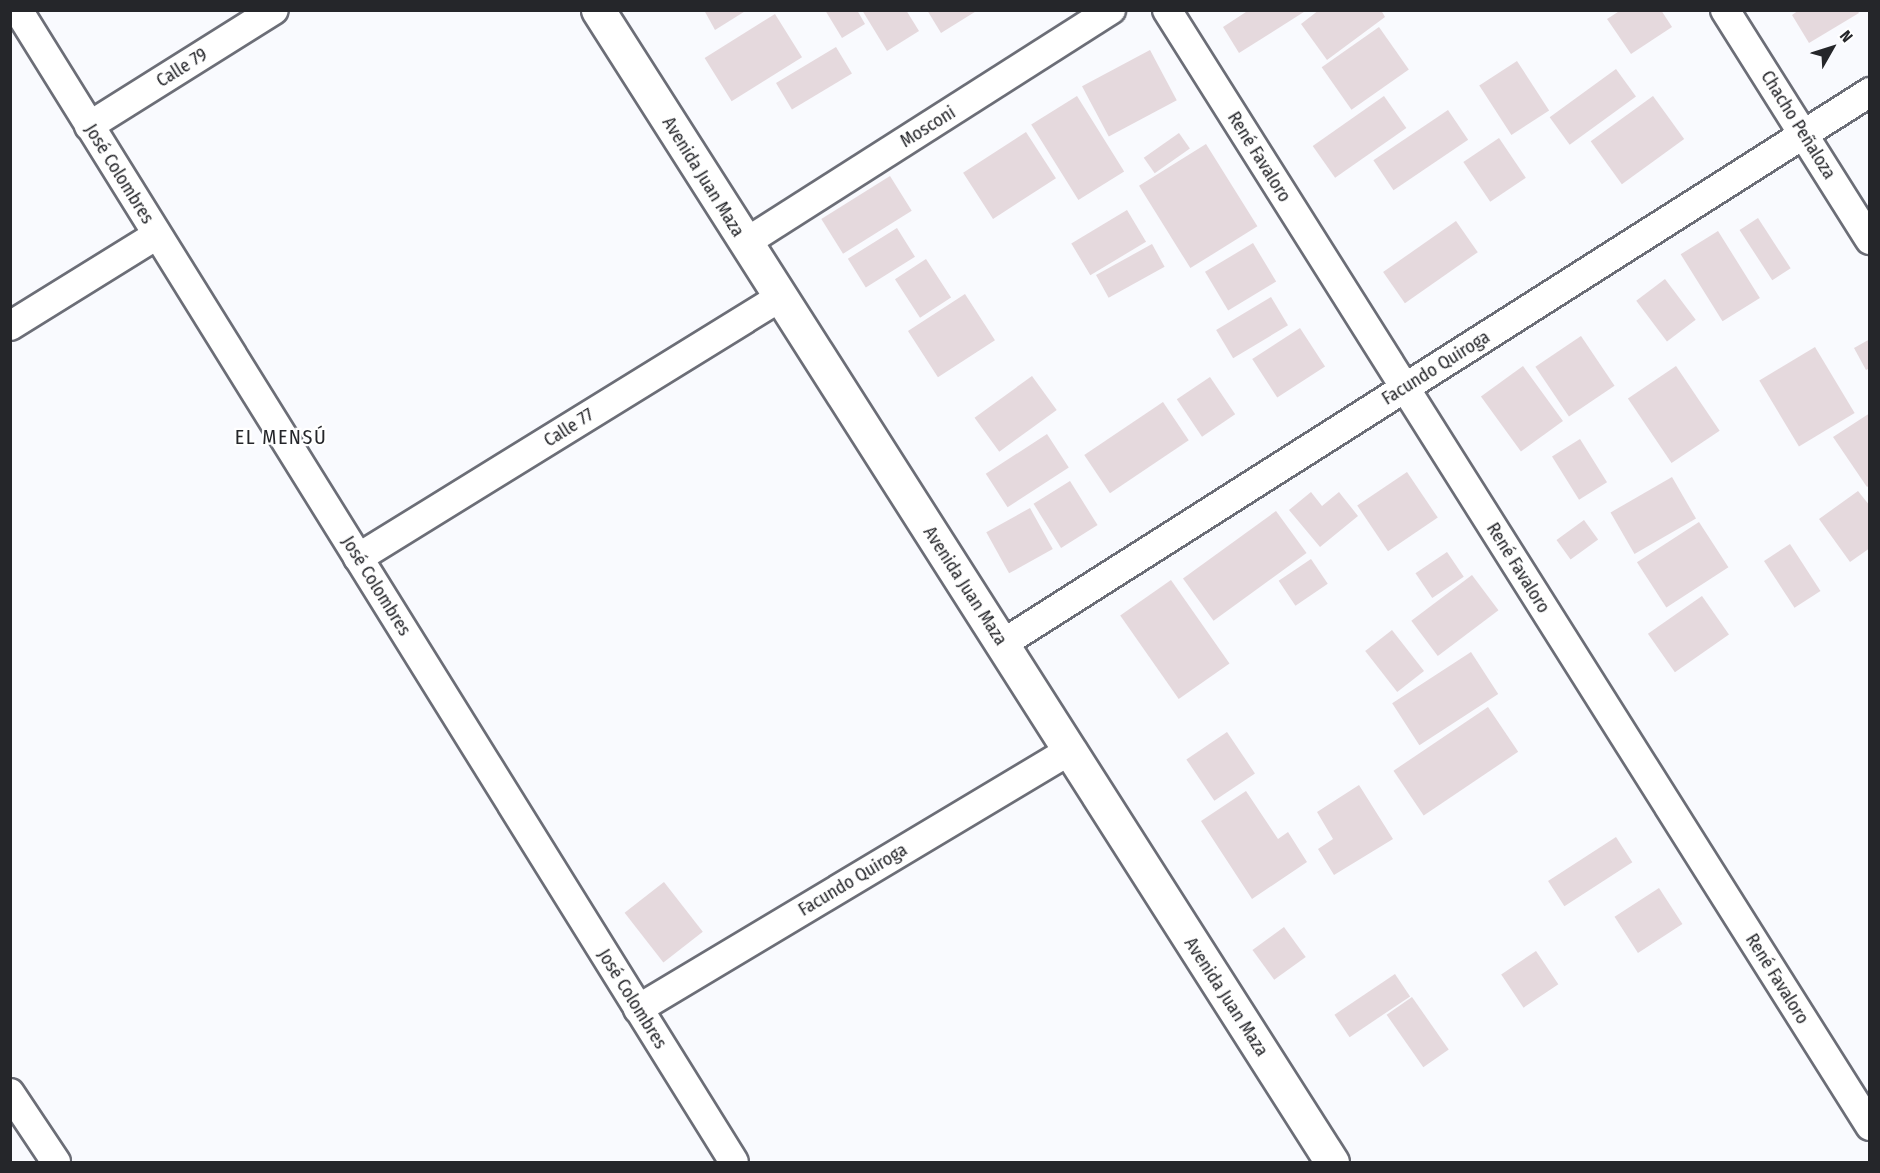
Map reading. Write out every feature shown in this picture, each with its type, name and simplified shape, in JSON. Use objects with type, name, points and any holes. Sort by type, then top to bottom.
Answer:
[{"type":"main road","name":"Avenida Juan Maza","points":[[598,10],[1328,1161]]},
{"type":"street","name":"José Colombres","points":[[18,10],[734,1162]]},
{"type":"street","name":"Calle 79","points":[[89,126],[274,10]]},
{"type":"street","name":"Mosconi","points":[[745,243],[1111,10]]},
{"type":"street","name":"René Favaloro","points":[[1167,10],[1869,1126]]},
{"type":"street","name":"Chacho Peñaloza","points":[[1725,10],[1869,240]]},
{"type":"street","name":"Facundo Quiroga","points":[[1002,644],[1869,92]]},
{"type":"street","points":[[10,326],[157,235]]},
{"type":"street","name":"Calle 77","points":[[358,558],[779,298]]},
{"type":"street","name":"Facundo Quiroga","points":[[638,1009],[1069,751]]},
{"type":"street","points":[[10,1093],[56,1162]]},
{"type":"building","points":[[704,10],[747,10],[715,30]]},
{"type":"building","points":[[825,10],[857,10],[865,24],[842,38]]},
{"type":"building","points":[[862,10],[906,10],[919,31],[887,51]]},
{"type":"building","points":[[927,10],[978,10],[941,33]]},
{"type":"building","points":[[1249,10],[1307,10],[1239,53],[1223,27]]},
{"type":"building","points":[[1319,10],[1381,10],[1385,17],[1327,60],[1301,24]]},
{"type":"building","points":[[1621,10],[1661,10],[1672,27],[1631,54],[1607,19]]},
{"type":"building","points":[[1799,10],[1857,10],[1859,13],[1809,43],[1792,15]]},
{"type":"building","points":[[775,14],[802,57],[732,101],[705,58]]},
{"type":"building","points":[[1379,27],[1409,70],[1351,110],[1322,67]]},
{"type":"building","points":[[836,47],[852,74],[792,110],[776,83]]},
{"type":"building","points":[[1150,50],[1177,100],[1109,136],[1082,86]]},
{"type":"building","points":[[1517,61],[1549,110],[1511,135],[1479,86]]},
{"type":"building","points":[[1616,69],[1636,97],[1570,145],[1550,117]]},
{"type":"building","points":[[1077,96],[1124,171],[1078,200],[1031,125]]},
{"type":"building","points":[[1384,96],[1406,128],[1335,178],[1313,146]]},
{"type":"building","points":[[1653,96],[1684,139],[1622,184],[1591,141]]},
{"type":"building","points":[[1448,110],[1468,140],[1394,190],[1373,160]]},
{"type":"building","points":[[1026,132],[1056,178],[993,219],[963,173]]},
{"type":"building","points":[[1179,133],[1190,149],[1155,173],[1144,158]]},
{"type":"building","points":[[1499,138],[1526,178],[1490,202],[1463,162]]},
{"type":"building","points":[[1206,144],[1257,226],[1190,268],[1139,186]]},
{"type":"building","points":[[890,176],[912,211],[843,254],[821,219]]},
{"type":"building","points":[[1127,210],[1146,242],[1090,275],[1071,243]]},
{"type":"building","points":[[1758,218],[1791,268],[1772,280],[1740,230]]},
{"type":"building","points":[[1456,221],[1478,252],[1405,303],[1383,272]]},
{"type":"building","points":[[897,228],[915,257],[866,288],[848,259]]},
{"type":"building","points":[[1718,231],[1760,298],[1723,321],[1681,254]]},
{"type":"building","points":[[1253,243],[1276,282],[1228,310],[1205,272]]},
{"type":"building","points":[[1152,244],[1165,267],[1109,298],[1096,275]]},
{"type":"building","points":[[926,259],[951,298],[920,318],[895,279]]},
{"type":"building","points":[[1665,279],[1696,320],[1667,341],[1636,301]]},
{"type":"building","points":[[965,294],[995,340],[938,377],[908,331]]},
{"type":"building","points":[[1271,297],[1288,325],[1233,358],[1216,330]]},
{"type":"building","points":[[1300,328],[1325,367],[1277,398],[1252,359]]},
{"type":"building","points":[[1581,336],[1615,386],[1569,416],[1535,367]]},
{"type":"building","points":[[1870,339],[1870,368],[1866,370],[1854,348]]},
{"type":"building","points":[[1815,347],[1855,413],[1799,446],[1759,380]]},
{"type":"building","points":[[1523,366],[1563,421],[1521,452],[1481,397]]},
{"type":"building","points":[[1676,366],[1720,431],[1672,463],[1628,398]]},
{"type":"building","points":[[1032,376],[1057,410],[999,452],[975,418]]},
{"type":"building","points":[[1210,377],[1235,414],[1202,437],[1177,399]]},
{"type":"building","points":[[1163,402],[1189,440],[1110,493],[1084,455]]},
{"type":"building","points":[[1870,413],[1870,485],[1867,487],[1833,437]]},
{"type":"building","points":[[1047,434],[1069,468],[1008,507],[986,474]]},
{"type":"building","points":[[1580,439],[1607,482],[1579,500],[1552,456]]},
{"type":"building","points":[[1407,472],[1438,518],[1388,551],[1357,506]]},
{"type":"building","points":[[1672,477],[1696,519],[1635,554],[1611,512]]},
{"type":"building","points":[[1070,481],[1098,525],[1061,548],[1034,504]]},
{"type":"building","points":[[1858,491],[1870,506],[1870,548],[1850,562],[1819,519]]},
{"type":"building","points":[[1311,492],[1322,506],[1339,492],[1358,516],[1320,547],[1289,510]]},
{"type":"building","points":[[1030,508],[1053,549],[1009,573],[986,532]]},
{"type":"building","points":[[1276,511],[1307,553],[1214,621],[1183,579]]},
{"type":"building","points":[[1584,520],[1598,539],[1571,559],[1556,540]]},
{"type":"building","points":[[1699,522],[1728,567],[1666,608],[1637,562]]},
{"type":"building","points":[[1790,544],[1820,591],[1795,608],[1764,561]]},
{"type":"building","points":[[1447,552],[1464,577],[1432,598],[1415,573]]},
{"type":"building","points":[[1311,559],[1328,584],[1295,606],[1279,581]]},
{"type":"building","points":[[1472,575],[1498,610],[1438,656],[1411,621]]},
{"type":"building","points":[[1171,580],[1230,664],[1179,699],[1120,616]]},
{"type":"building","points":[[1702,596],[1729,635],[1675,672],[1648,634]]},
{"type":"building","points":[[1392,630],[1424,671],[1397,692],[1365,651]]},
{"type":"building","points":[[1471,652],[1498,694],[1419,745],[1392,703]]},
{"type":"building","points":[[1488,707],[1518,752],[1424,816],[1393,771]]},
{"type":"building","points":[[1227,732],[1255,773],[1214,801],[1186,759]]},
{"type":"building","points":[[1359,785],[1393,839],[1334,875],[1318,849],[1333,839],[1317,812]]},
{"type":"building","points":[[1246,791],[1278,839],[1288,832],[1307,862],[1252,899],[1201,821]]},
{"type":"building","points":[[1616,837],[1632,862],[1564,906],[1548,881]]},
{"type":"building","points":[[664,882],[703,932],[663,962],[625,913]]},
{"type":"building","points":[[1659,888],[1682,924],[1638,953],[1615,917]]},
{"type":"building","points":[[1284,927],[1306,957],[1274,980],[1252,950]]},
{"type":"building","points":[[1536,951],[1558,984],[1524,1008],[1501,974]]},
{"type":"building","points":[[1395,974],[1410,996],[1350,1037],[1334,1015]]},
{"type":"building","points":[[1412,997],[1449,1049],[1423,1067],[1387,1015]]},
{"type":"district","name":"EL MENSÚ","points":[[281,437]]}]
